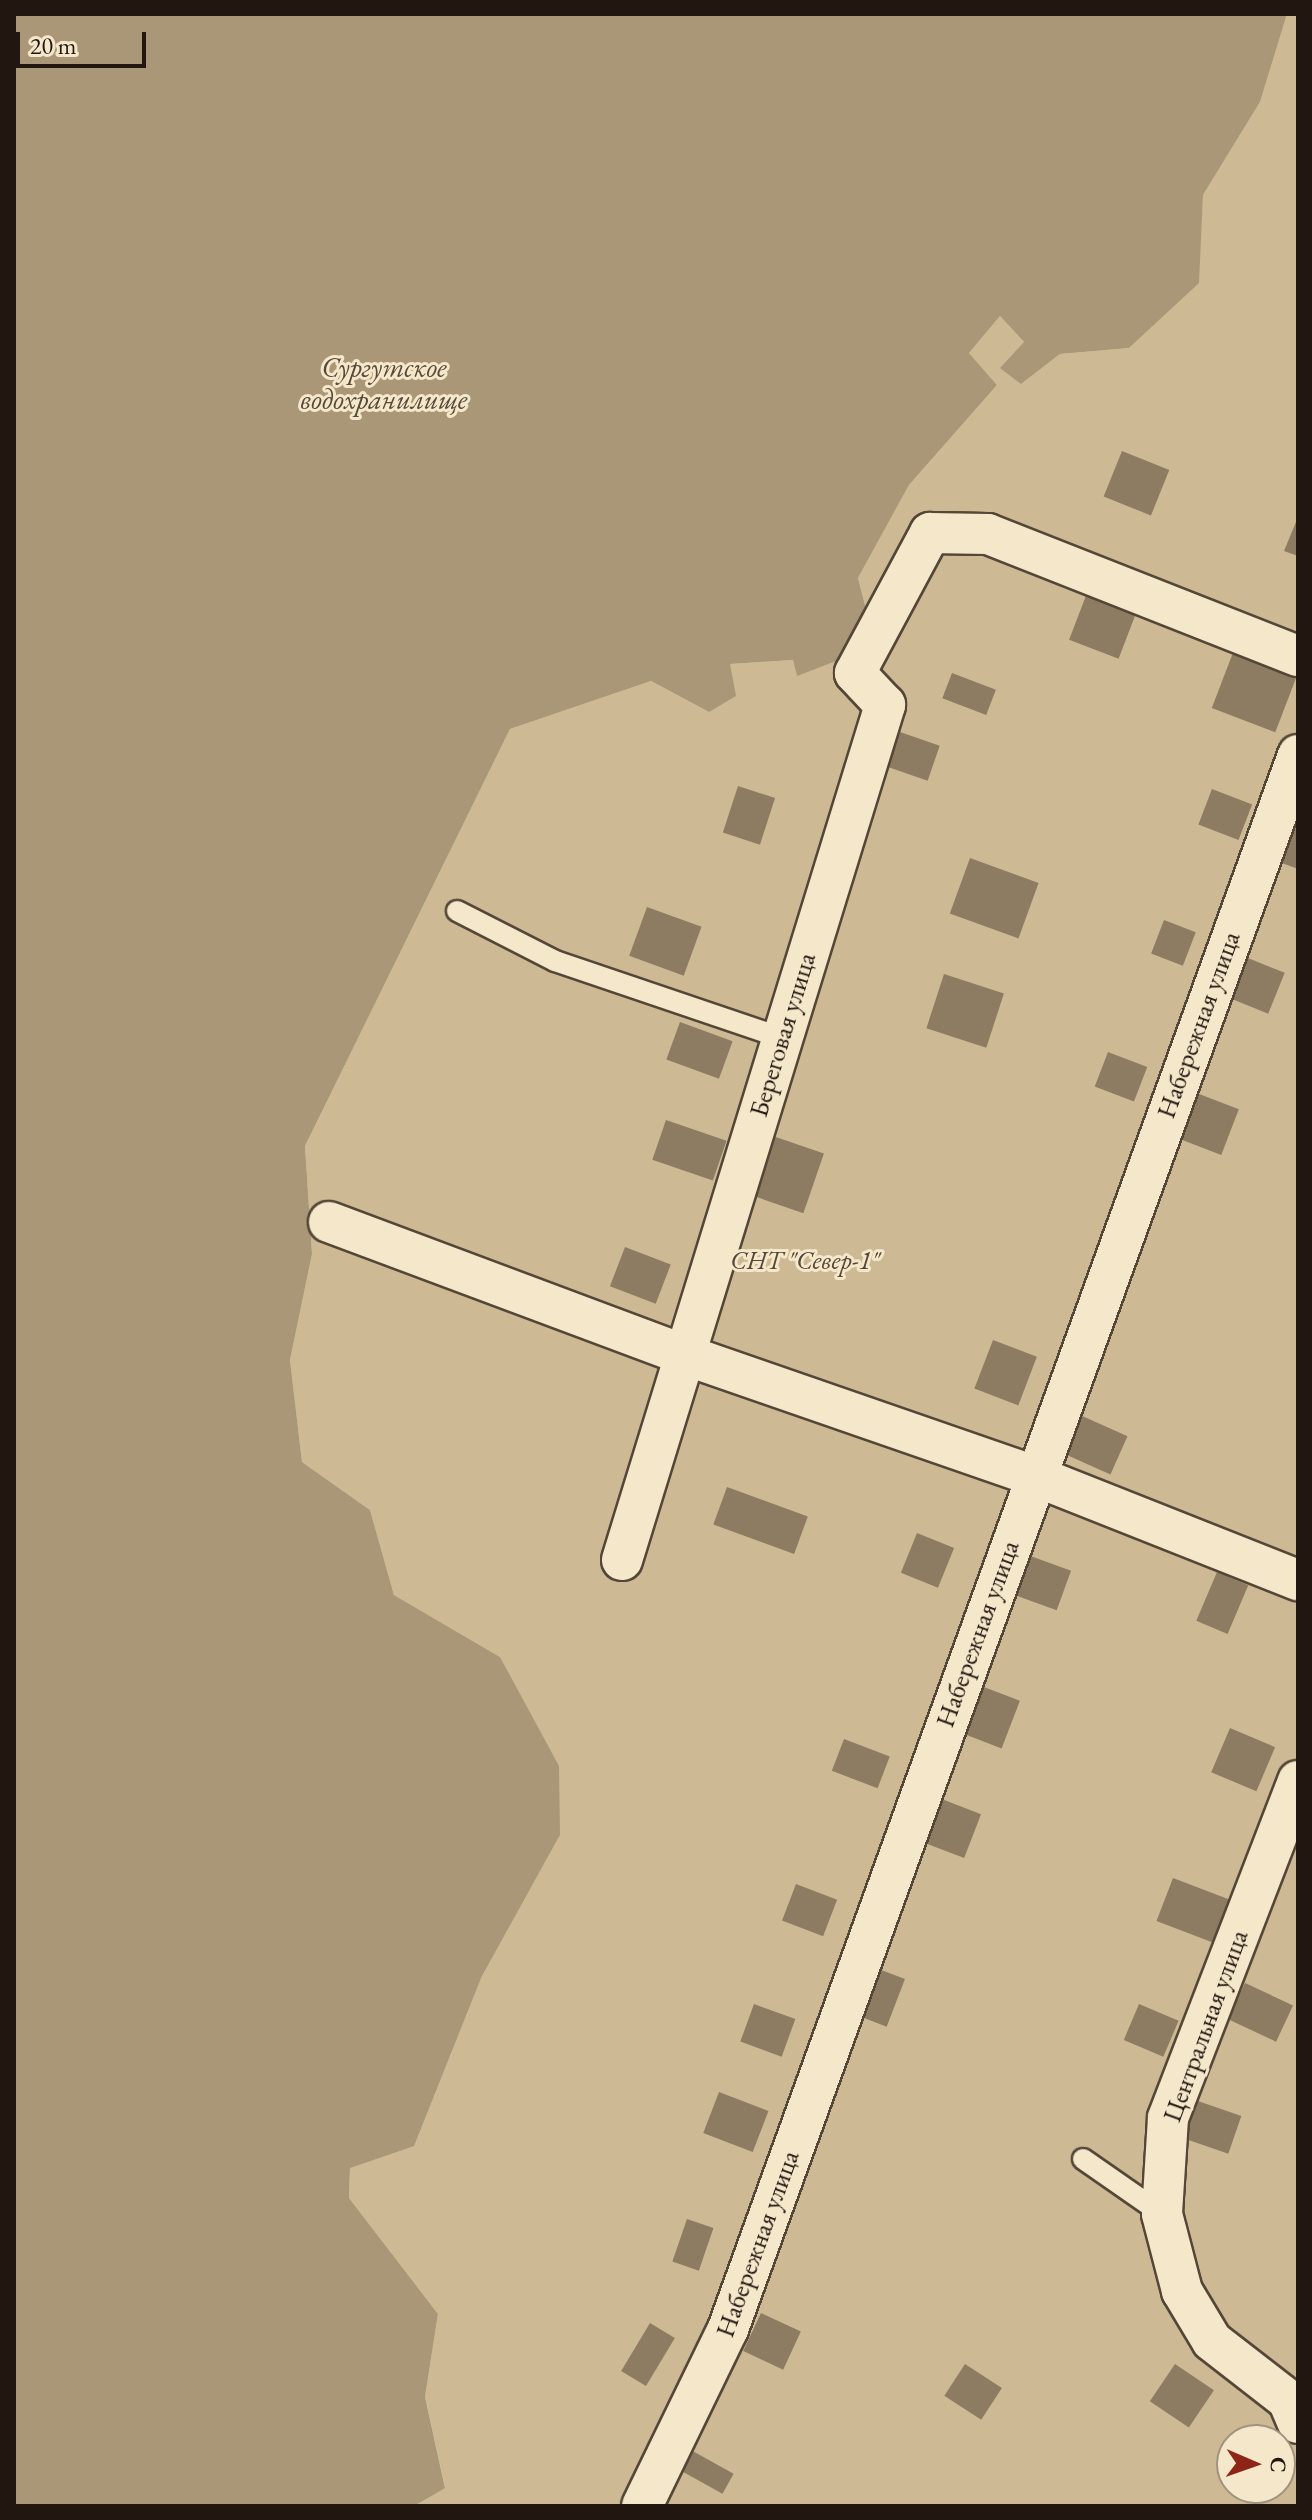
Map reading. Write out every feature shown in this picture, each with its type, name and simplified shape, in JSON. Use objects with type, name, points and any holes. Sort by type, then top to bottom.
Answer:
[{"type":"street","name":"Береговая улица","points":[[622,1560],[688,1356],[885,705],[855,673],[930,533],[988,534],[1298,656]]},
{"type":"street","name":"Набережная улица","points":[[642,2506],[728,2329],[1298,755]]},
{"type":"street","points":[[329,1222],[688,1356],[1035,1476],[1298,1580]]},
{"type":"street","name":"Центральная улица","points":[[1295,2409],[1212,2341],[1182,2291],[1162,2214],[1168,2118],[1298,1781]]},
{"type":"lane","points":[[457,911],[555,961],[782,1038]]},
{"type":"lane","points":[[1083,2159],[1162,2214]]},
{"type":"green space","name":"СНТ \"Север-1\"","points":[[1287,14],[1298,14],[1298,2506],[414,2506],[445,2487],[425,2397],[438,2314],[349,2198],[350,2168],[481,1978],[560,1835],[500,1657],[394,1595],[370,1510],[302,1462],[290,1360],[312,1254],[305,1146],[510,729],[651,681],[709,712],[729,664],[793,660],[797,675],[869,621],[858,578],[909,485],[997,385],[969,353],[1000,316],[1024,342],[1021,384],[1060,354],[1129,348],[1198,283],[1203,195],[1260,102]]},
{"type":"water","name":"Сургутское водохранилище","points":[[14,14],[1287,14],[1260,102],[1203,195],[1199,283],[1129,348],[1060,354],[1021,384],[1000,368],[1024,342],[1000,316],[969,353],[997,385],[909,485],[858,578],[869,621],[841,659],[797,676],[793,660],[730,664],[736,696],[709,712],[651,681],[510,729],[305,1146],[312,1254],[290,1360],[302,1462],[370,1510],[394,1595],[500,1657],[559,1766],[560,1835],[481,1978],[414,2146],[350,2168],[349,2198],[438,2314],[425,2397],[445,2488],[414,2506],[14,2506]]},
{"type":"building","points":[[1122,451],[1169,470],[1151,516],[1104,496]]},
{"type":"building","points":[[1298,517],[1298,556],[1284,551]]},
{"type":"building","points":[[1087,593],[1136,612],[1119,659],[1069,640]]},
{"type":"building","points":[[1234,650],[1297,674],[1275,732],[1212,708]]},
{"type":"building","points":[[952,673],[996,690],[986,715],[942,698]]},
{"type":"building","points":[[900,732],[940,746],[928,781],[888,767]]},
{"type":"building","points":[[738,786],[775,798],[760,845],[723,833]]},
{"type":"building","points":[[1212,789],[1252,804],[1239,840],[1198,824]]},
{"type":"building","points":[[1294,828],[1298,829],[1298,869],[1282,863]]},
{"type":"building","points":[[970,858],[1039,883],[1018,938],[950,913]]},
{"type":"building","points":[[647,907],[702,927],[684,976],[629,956]]},
{"type":"building","points":[[1164,920],[1196,932],[1183,966],[1151,954]]},
{"type":"building","points":[[1243,956],[1285,973],[1268,1014],[1227,997]]},
{"type":"building","points":[[944,974],[1004,993],[986,1048],[926,1028]]},
{"type":"building","points":[[680,1022],[733,1041],[719,1079],[666,1060]]},
{"type":"building","points":[[1108,1052],[1147,1067],[1134,1102],[1095,1087]]},
{"type":"building","points":[[1194,1092],[1239,1109],[1221,1155],[1176,1138]]},
{"type":"building","points":[[666,1120],[727,1141],[713,1181],[652,1160]]},
{"type":"building","points":[[770,1135],[824,1154],[803,1213],[749,1195]]},
{"type":"building","points":[[625,1247],[671,1265],[656,1304],[610,1286]]},
{"type":"building","points":[[993,1340],[1037,1357],[1018,1405],[974,1389]]},
{"type":"building","points":[[1080,1415],[1128,1436],[1110,1475],[1063,1453]]},
{"type":"building","points":[[727,1487],[808,1516],[794,1554],[713,1525]]},
{"type":"building","points":[[917,1533],[954,1548],[938,1588],[901,1573]]},
{"type":"building","points":[[1025,1554],[1071,1571],[1057,1610],[1011,1593]]},
{"type":"building","points":[[1217,1572],[1248,1585],[1228,1634],[1196,1621]]},
{"type":"building","points":[[976,1684],[1020,1701],[1002,1748],[958,1732]]},
{"type":"building","points":[[1230,1728],[1275,1747],[1256,1791],[1211,1772]]},
{"type":"building","points":[[844,1739],[890,1757],[878,1788],[832,1771]]},
{"type":"building","points":[[939,1798],[981,1814],[964,1858],[922,1842]]},
{"type":"building","points":[[1173,1878],[1230,1900],[1213,1943],[1157,1921]]},
{"type":"building","points":[[796,1884],[837,1900],[823,1936],[782,1920]]},
{"type":"building","points":[[876,1968],[905,1979],[887,2027],[858,2016]]},
{"type":"building","points":[[1245,1983],[1293,2005],[1276,2042],[1228,2019]]},
{"type":"building","points":[[754,2004],[795,2019],[782,2057],[740,2042]]},
{"type":"building","points":[[1139,2004],[1179,2021],[1163,2057],[1124,2040]]},
{"type":"building","points":[[719,2092],[768,2111],[753,2152],[703,2133]]},
{"type":"building","points":[[1195,2100],[1241,2116],[1228,2154],[1182,2138]]},
{"type":"building","points":[[687,2219],[713,2228],[699,2271],[672,2262]]},
{"type":"building","points":[[761,2313],[801,2332],[783,2370],[743,2351]]},
{"type":"building","points":[[650,2323],[675,2338],[646,2386],[621,2371]]},
{"type":"building","points":[[965,2364],[1002,2388],[981,2420],[944,2396]]},
{"type":"building","points":[[1175,2364],[1214,2390],[1189,2428],[1150,2401]]},
{"type":"building","points":[[689,2449],[734,2474],[722,2494],[678,2469]]}]
